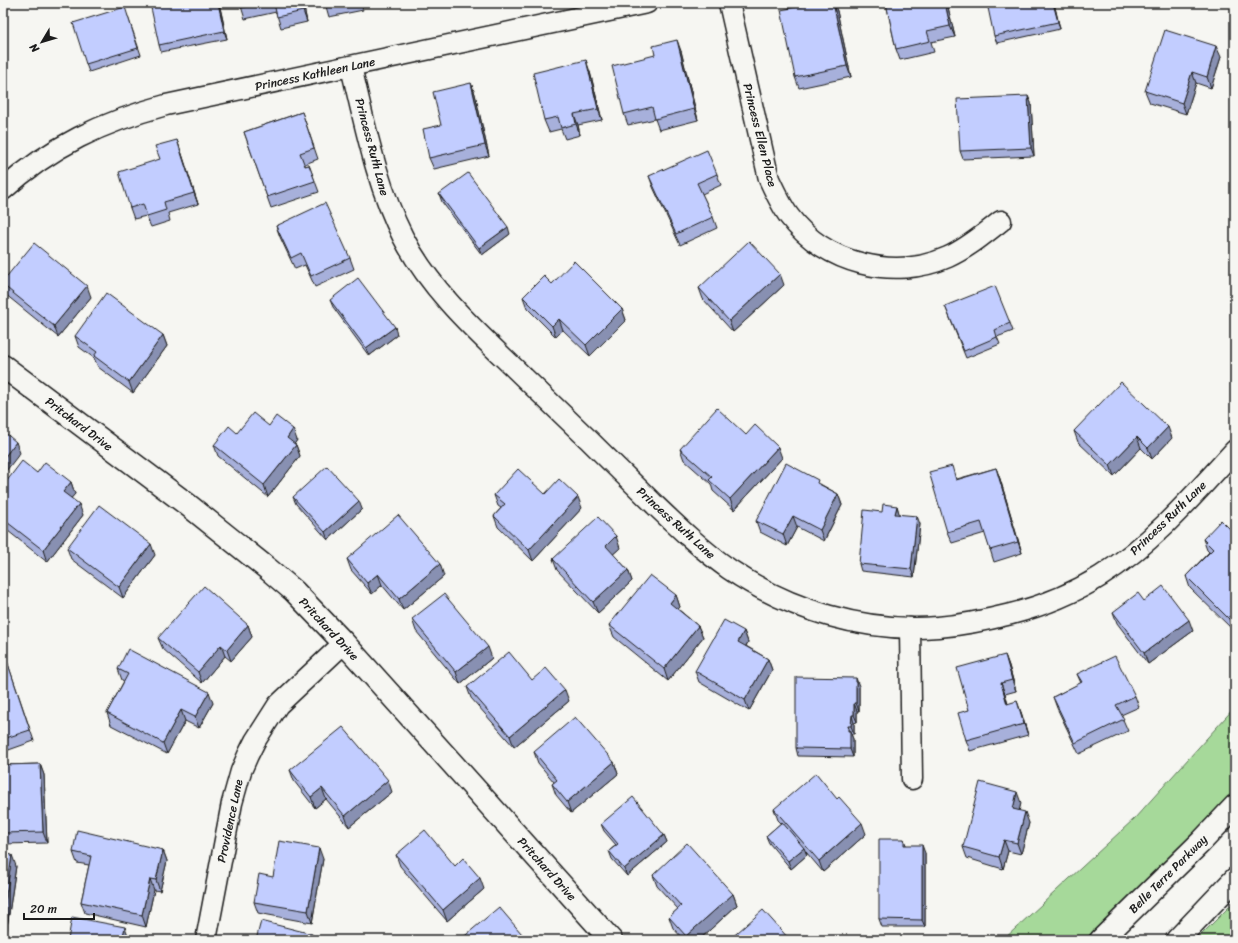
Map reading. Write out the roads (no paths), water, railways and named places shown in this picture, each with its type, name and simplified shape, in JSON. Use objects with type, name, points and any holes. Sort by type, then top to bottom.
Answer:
[{"type":"street","name":"Princess Kathleen Lane","points":[[3,190],[45,156],[79,136],[117,120],[166,106],[647,3]]},
{"type":"street","name":"Princess Ellen Place","points":[[729,3],[769,179],[775,193],[790,216],[810,238],[824,248],[856,262],[872,266],[905,267],[949,257],[1001,221]]},
{"type":"street","name":"Princess Ruth Lane","points":[[351,67],[376,168],[388,204],[404,239],[430,277],[482,337],[688,537],[727,568],[766,591],[808,609],[831,616],[856,622],[910,628],[937,628],[958,625],[994,618],[1037,606],[1089,583],[1117,564],[1149,539],[1235,450]]},
{"type":"street","name":"Pritchard Drive","points":[[3,366],[188,505],[294,591],[344,643],[611,940]]},
{"type":"street","points":[[910,628],[912,779]]},
{"type":"street","name":"Providence Lane","points":[[206,940],[232,802],[241,771],[248,755],[258,736],[278,705],[344,643]]},
{"type":"street","name":"Belle Terre Parkway","points":[[1101,940],[1201,842],[1235,806]]},
{"type":"street","points":[[1177,940],[1235,880]]}]
